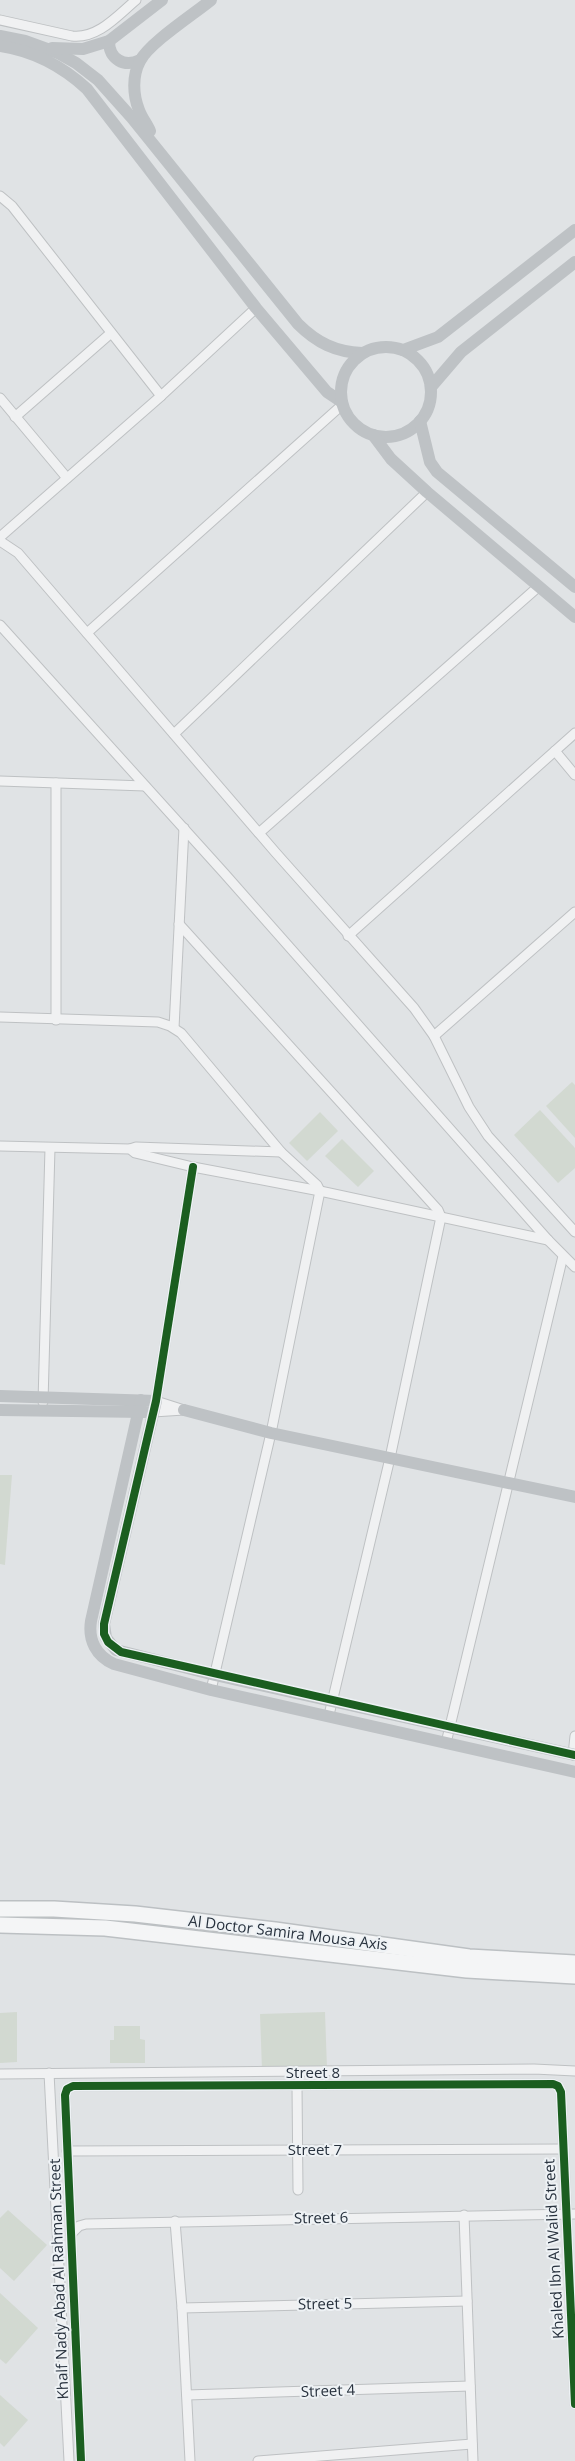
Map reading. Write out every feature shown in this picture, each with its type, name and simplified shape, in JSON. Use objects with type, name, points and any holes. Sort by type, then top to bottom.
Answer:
[{"type":"main road","name":"Al Doctor Samira Mousa Axis","points":[[0,1909],[54,1909],[135,1914],[469,1957],[575,1963]]},
{"type":"main road","name":"Al Doctor Samira Mousa Axis","points":[[0,1926],[105,1928],[467,1970],[575,1976]]},
{"type":"street","points":[[0,20],[72,36],[84,36],[96,32],[136,0]]},
{"type":"street","points":[[47,48],[83,49],[109,40],[162,0]]},
{"type":"street","points":[[136,115],[134,81],[140,60],[151,48],[211,0]]},
{"type":"street","points":[[0,36],[47,48],[68,58],[91,74],[136,115],[156,148],[306,332],[338,351],[362,354]]},
{"type":"street","points":[[109,40],[110,52],[118,61],[129,64],[140,60]]},
{"type":"street","points":[[0,46],[35,55],[68,73],[88,89],[256,308],[327,392],[342,403]]},
{"type":"street","points":[[120,129],[136,115]]},
{"type":"street","points":[[0,196],[12,206],[161,396]]},
{"type":"street","points":[[403,350],[438,336],[575,230]]},
{"type":"street","points":[[431,387],[461,352],[575,262]]},
{"type":"street","points":[[256,308],[161,396],[0,539],[14,548],[348,936],[414,1008],[434,1036],[469,1107],[488,1136],[575,1232]]},
{"type":"street","points":[[15,416],[111,333]]},
{"type":"street","points":[[372,435],[385,437],[398,435],[410,430],[420,421],[431,399],[431,387],[422,365],[414,356],[403,350],[389,347],[375,348],[354,360],[344,374],[340,391],[342,403],[354,424],[372,435],[391,459],[427,492],[575,617]]},
{"type":"street","points":[[0,398],[67,478]]},
{"type":"street","points":[[87,633],[342,403]]},
{"type":"street","points":[[420,421],[430,462],[437,472],[575,587]]},
{"type":"street","points":[[174,734],[427,492]]},
{"type":"street","points":[[259,833],[538,587]]},
{"type":"street","points":[[0,625],[184,828],[548,1240],[575,1267]]},
{"type":"street","points":[[348,936],[575,733]]},
{"type":"street","points":[[555,751],[575,775]]},
{"type":"street","points":[[0,781],[145,786]]},
{"type":"street","points":[[56,784],[56,1020]]},
{"type":"street","points":[[174,1028],[184,828]]},
{"type":"street","points":[[434,1036],[575,912]]},
{"type":"street","points":[[179,924],[438,1210],[441,1218],[390,1458],[329,1715]]},
{"type":"street","points":[[0,1018],[158,1022],[174,1028],[281,1152],[317,1185],[320,1191],[271,1433],[211,1690]]},
{"type":"street","points":[[0,1146],[130,1149],[136,1147],[281,1152]]},
{"type":"street","points":[[43,1403],[50,1148]]},
{"type":"street","points":[[130,1149],[135,1152],[193,1167],[320,1191],[548,1240]]},
{"type":"street","points":[[193,1167],[155,1407],[104,1624],[104,1634],[112,1646],[121,1652],[215,1675],[574,1754]]},
{"type":"street","points":[[446,1743],[563,1256]]},
{"type":"street","points":[[0,1396],[43,1403],[140,1406],[184,1410],[271,1433],[575,1497]]},
{"type":"street","points":[[0,1410],[43,1403]]},
{"type":"street","points":[[140,1406],[91,1621],[92,1642],[103,1658],[114,1664],[211,1690],[573,1771],[575,1736]]},
{"type":"street","points":[[0,2074],[534,2069],[575,2072]]},
{"type":"street","name":"Khalf Nady Abad Al Rahman Street","points":[[48,2073],[69,2461]]},
{"type":"street","name":"Street 8","points":[[65,2096],[67,2089],[74,2086],[553,2084],[560,2088],[561,2092]]},
{"type":"street","points":[[297,2086],[298,2190]]},
{"type":"street","name":"Khaled Ibn Al Walid Street","points":[[561,2092],[563,2149],[571,2214],[575,2404]]},
{"type":"street","name":"Khalf Nady Abad Al Rahman Street","points":[[65,2096],[81,2461]]},
{"type":"street","name":"Street 7","points":[[67,2151],[563,2149]]},
{"type":"street","name":"Street 6","points":[[71,2230],[83,2224],[571,2214]]},
{"type":"street","points":[[464,2216],[473,2461]]},
{"type":"street","points":[[175,2222],[182,2308],[190,2461]]},
{"type":"street","points":[[57,2226],[71,2230]]},
{"type":"street","name":"Street 5","points":[[182,2308],[467,2301]]},
{"type":"street","name":"Street 4","points":[[187,2395],[470,2386]]},
{"type":"street","points":[[258,2461],[472,2444]]},
{"type":"shaded area","points":[[572,1082],[575,1085],[575,1138],[546,1106]]},
{"type":"shaded area","points":[[540,1110],[575,1148],[575,1168],[558,1183],[514,1135]]},
{"type":"shaded area","points":[[320,1112],[338,1131],[307,1161],[289,1143]]},
{"type":"shaded area","points":[[342,1139],[374,1171],[358,1187],[325,1156]]},
{"type":"shaded area","points":[[0,1475],[12,1475],[5,1565],[0,1564]]},
{"type":"shaded area","points":[[17,2012],[17,2062],[0,2063],[0,2013]]},
{"type":"shaded area","points":[[325,2012],[327,2068],[262,2070],[260,2014]]},
{"type":"shaded area","points":[[114,2026],[140,2026],[140,2039],[145,2040],[145,2063],[110,2063],[110,2040],[114,2040]]},
{"type":"shaded area","points":[[8,2210],[47,2245],[14,2281],[0,2268],[0,2218]]},
{"type":"shaded area","points":[[0,2293],[38,2328],[6,2364],[0,2359]]},
{"type":"shaded area","points":[[0,2395],[28,2420],[4,2447],[0,2443]]},
{"type":"cycle path","points":[[193,1167],[156,1401],[104,1624],[104,1634],[108,1642],[121,1652],[575,1755]]},
{"type":"cycle path","points":[[81,2461],[65,2095],[67,2089],[73,2086],[553,2084],[558,2086],[561,2092],[575,2404]]}]
